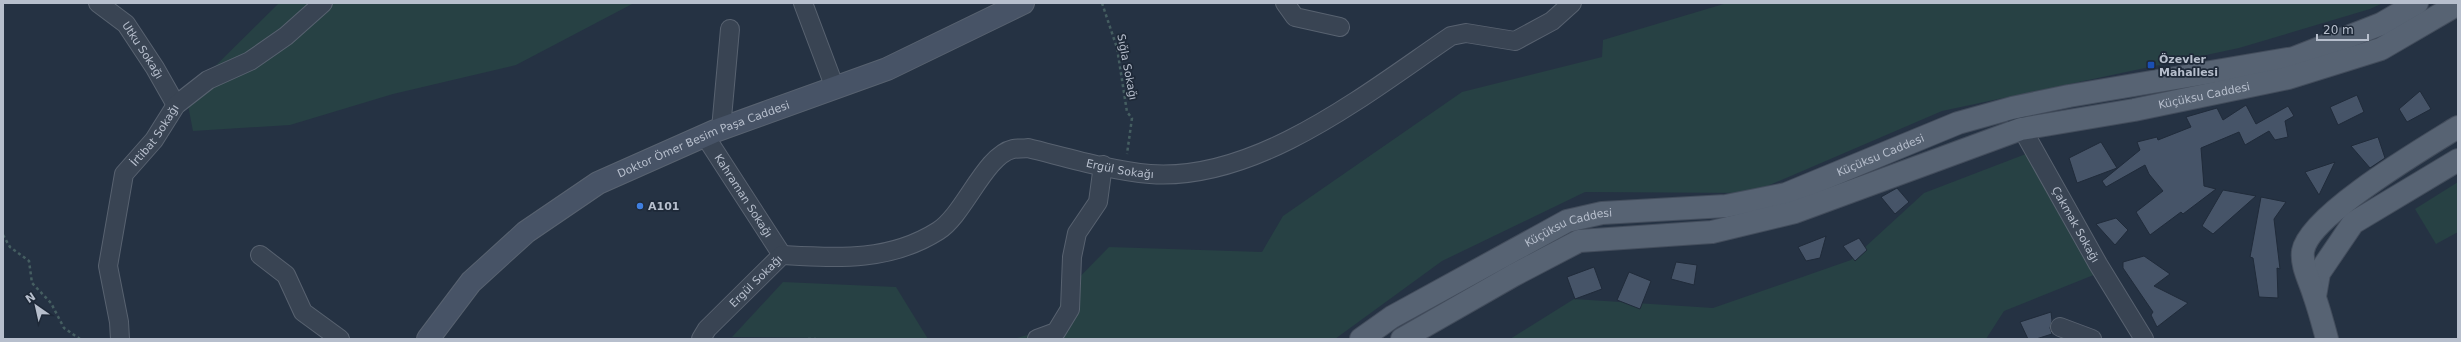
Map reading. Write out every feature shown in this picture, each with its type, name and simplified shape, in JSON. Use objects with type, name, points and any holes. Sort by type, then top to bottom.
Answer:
[{"type":"main road","name":"Küçüksu Caddesi","points":[[1361,339],[1392,317],[1567,221],[1602,213],[1726,206],[1786,194],[1958,123],[2012,108],[2069,96],[2294,58],[2380,24],[2418,3]]},
{"type":"main road","name":"Küçüksu Caddesi","points":[[1402,339],[1514,275],[1579,241],[1712,232],[1795,212],[2021,129],[2134,110],[2288,78],[2381,49],[2458,4]]},
{"type":"main road","points":[[2327,339],[2304,261],[2303,250],[2312,233],[2341,205],[2380,176],[2458,126]]},
{"type":"main road","points":[[2315,296],[2319,273],[2353,223],[2458,160]]},
{"type":"street","name":"Utku Sokağı","points":[[98,3],[126,24],[155,68],[176,105]]},
{"type":"street","name":"İrtibat Sokağı","points":[[120,339],[119,322],[108,266],[124,174],[154,140],[176,105],[208,80],[250,61],[280,40],[323,3]]},
{"type":"street","points":[[803,3],[835,88]]},
{"type":"street","name":"Doktor Ömer Besim Paşa Caddesi","points":[[428,339],[471,282],[526,232],[598,183],[713,132],[886,69],[1023,3]]},
{"type":"street","points":[[1284,3],[1295,17],[1340,27]]},
{"type":"street","name":"Ergül Sokağı","points":[[701,339],[707,329],[782,255],[845,258],[906,249],[940,230],[957,212],[993,162],[1012,149],[1028,148],[1149,174],[1182,174],[1238,161],[1295,137],[1352,105],[1451,36],[1466,33],[1515,40],[1552,21],[1572,3]]},
{"type":"street","points":[[713,132],[730,29]]},
{"type":"street","name":"Çakmak Sokağı","points":[[2012,108],[2021,129],[2098,264],[2144,339]]},
{"type":"street","name":"Kahraman Sokağı","points":[[713,132],[782,255]]},
{"type":"street","points":[[1037,339],[1056,332],[1070,309],[1072,257],[1077,233],[1098,202],[1103,165]]},
{"type":"street","points":[[260,255],[286,275],[304,312],[340,339]]},
{"type":"street","points":[[2060,327],[2092,339]]},
{"type":"path","name":"Sığla Sokağı","points":[[1102,3],[1117,48],[1127,112],[1132,118],[1128,153],[1103,165]]},
{"type":"path","points":[[3,235],[10,247],[29,261],[32,283],[51,302],[64,328],[80,339]]},
{"type":"path","points":[[808,339],[816,339]]},
{"type":"green space","points":[[279,3],[634,3],[516,65],[393,94],[290,125],[193,131],[186,95]]},
{"type":"green space","points":[[1727,3],[2383,3],[2370,9],[2239,48],[1942,111],[1751,193],[1585,192],[1442,261],[1335,339],[1013,339],[1052,328],[1064,293],[1109,247],[1262,252],[1283,216],[1462,92],[1602,57],[1603,40]]},
{"type":"green space","points":[[2031,152],[2111,268],[2004,311],[1986,339],[1510,339],[1574,299],[1713,308],[1851,260],[1924,193]]},
{"type":"green space","points":[[2458,182],[2458,232],[2436,244],[2415,209]]},
{"type":"green space","points":[[783,282],[896,287],[928,339],[732,337]]},
{"type":"building","points":[[2420,91],[2431,109],[2407,122],[2399,109]]},
{"type":"building","points":[[2357,95],[2364,112],[2338,125],[2330,107]]},
{"type":"building","points":[[2246,105],[2256,124],[2288,106],[2294,116],[2285,121],[2288,137],[2275,140],[2269,131],[2245,145],[2239,132],[2201,148],[2204,186],[2216,189],[2183,214],[2181,212],[2150,235],[2136,212],[2163,191],[2149,174],[2145,165],[2106,187],[2102,181],[2140,150],[2137,142],[2157,137],[2158,140],[2191,127],[2186,117],[2217,108],[2223,120]]},
{"type":"building","points":[[2378,137],[2385,158],[2370,168],[2351,146]]},
{"type":"building","points":[[2101,142],[2117,168],[2077,183],[2069,158]]},
{"type":"building","points":[[2335,162],[2319,195],[2305,172]]},
{"type":"building","points":[[1897,188],[1909,202],[1895,214],[1881,197]]},
{"type":"building","points":[[2223,190],[2256,196],[2213,234],[2202,226]]},
{"type":"building","points":[[2261,197],[2286,202],[2274,219],[2280,269],[2277,268],[2278,298],[2259,297],[2253,258],[2250,257]]},
{"type":"building","points":[[2116,218],[2128,230],[2115,245],[2096,224]]},
{"type":"building","points":[[1826,236],[1820,258],[1806,261],[1798,247]]},
{"type":"building","points":[[1859,238],[1867,250],[1855,261],[1843,246]]},
{"type":"building","points":[[2144,256],[2170,274],[2154,286],[2188,303],[2157,327],[2151,315],[2153,312],[2123,268],[2123,262]]},
{"type":"building","points":[[1676,262],[1697,265],[1694,285],[1671,279]]},
{"type":"building","points":[[1594,267],[1602,289],[1575,299],[1567,277]]},
{"type":"building","points":[[1629,272],[1651,281],[1640,309],[1617,300]]},
{"type":"building","points":[[2051,312],[2052,321],[2050,328],[2052,334],[2036,339],[2028,339],[2020,322]]},
{"type":"place","name":"Özevler Mahallesi","points":[[2151,65]]},
{"type":"place","name":"A101","points":[[640,206]]}]
